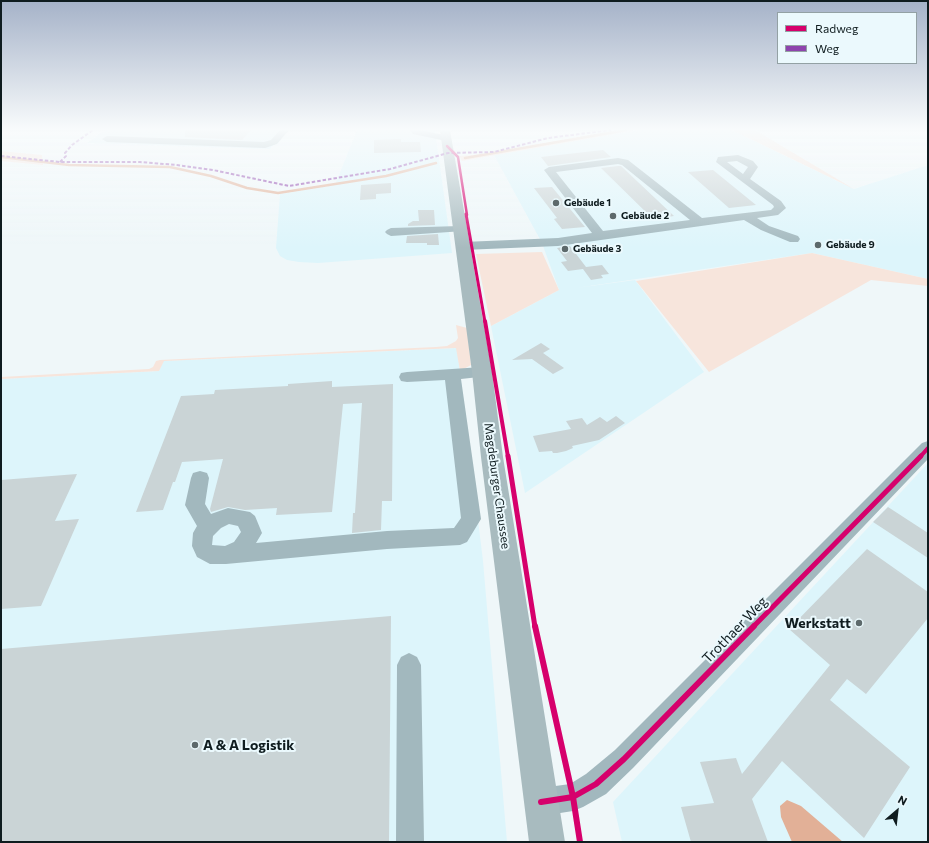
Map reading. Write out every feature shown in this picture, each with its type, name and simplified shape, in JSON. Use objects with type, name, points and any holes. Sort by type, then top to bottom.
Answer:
[{"type":"main road","name":"Magdeburger Chaussee","points":[[451,169],[482,372],[492,457],[547,842]]},
{"type":"street","points":[[554,169],[549,170],[603,234],[616,244]]},
{"type":"street","points":[[634,169],[700,222]]},
{"type":"street","points":[[391,232],[558,242],[603,234],[774,213],[780,208],[777,203],[745,179]]},
{"type":"street","points":[[746,216],[765,228],[794,239]]},
{"type":"street","points":[[407,377],[482,372]]},
{"type":"street","points":[[226,555],[241,548],[252,533],[248,522],[243,518],[228,516],[221,518],[208,527],[201,539],[204,551],[210,554],[226,555],[387,540],[460,536],[471,519],[452,374]]},
{"type":"street","name":"Trothaer Weg","points":[[541,802],[572,797],[578,794],[596,784],[624,759],[928,448]]},
{"type":"street","points":[[200,478],[195,504],[208,527]]},
{"type":"street","points":[[409,665],[410,842]]},
{"type":"shaded area","points":[[341,169],[440,169],[452,253],[318,263],[287,260],[280,256],[276,248],[280,194],[335,185]]},
{"type":"shaded area","points":[[502,169],[813,169],[854,189],[915,169],[928,169],[928,279],[812,253],[576,288],[635,280],[704,372],[525,493],[491,326],[559,290],[542,243]]},
{"type":"shaded area","points":[[813,169],[821,169],[854,189]]},
{"type":"shaded area","points":[[542,252],[559,290],[491,326],[476,254]]},
{"type":"shaded area","points":[[812,253],[928,279],[928,286],[871,280],[709,372],[636,281]]},
{"type":"shaded area","points":[[456,325],[467,328],[471,365],[460,371],[456,348],[164,361],[159,371],[1,379],[1,377],[149,369],[153,367],[156,361],[160,360],[447,346],[456,341],[458,338]]},
{"type":"shaded area","points":[[457,348],[483,561],[507,842],[1,842],[1,379],[159,371],[163,361]]},
{"type":"shaded area","points":[[928,463],[928,842],[622,842],[613,802]]},
{"type":"shaded area","points":[[787,800],[801,806],[843,842],[792,842],[781,817],[780,806]]},
{"type":"building","points":[[602,169],[625,169],[674,216],[653,219]]},
{"type":"building","points":[[713,170],[756,205],[729,208],[688,172]]},
{"type":"building","points":[[391,183],[391,193],[376,194],[376,199],[360,200],[361,185]]},
{"type":"building","name":"Gebäude 1","points":[[552,187],[585,227],[562,229],[554,219],[557,218],[534,188]]},
{"type":"building","points":[[418,210],[434,210],[435,225],[408,226],[408,224],[413,221],[419,221]]},
{"type":"building","points":[[438,234],[439,245],[427,245],[427,243],[406,243],[407,236]]},
{"type":"building","points":[[570,246],[586,267],[602,265],[609,274],[601,275],[603,278],[591,280],[583,269],[568,271],[561,262],[567,261],[557,248]]},
{"type":"building","points":[[541,343],[550,349],[543,353],[564,368],[553,374],[532,359],[512,360]]},
{"type":"building","points":[[332,381],[332,387],[393,384],[392,501],[382,501],[381,530],[352,533],[353,513],[355,513],[362,403],[343,404],[332,512],[276,515],[277,508],[245,510],[228,507],[211,512],[210,509],[223,459],[182,462],[163,510],[136,512],[181,396],[214,394],[215,390],[288,386],[288,384]]},
{"type":"building","points":[[616,416],[625,423],[599,440],[572,446],[573,448],[566,451],[557,453],[553,453],[552,451],[539,452],[533,436],[571,429],[566,421],[582,418],[587,425],[600,417],[607,422]]},
{"type":"building","points":[[77,474],[55,521],[79,519],[41,606],[1,609],[1,480]]},
{"type":"building","points":[[888,507],[928,533],[928,558],[873,522]]},
{"type":"building","points":[[867,549],[928,592],[928,618],[866,694],[847,679],[830,700],[910,767],[864,838],[782,761],[752,799],[768,842],[691,842],[681,807],[714,803],[700,762],[736,758],[742,774],[830,665],[789,629]]},
{"type":"building","name":"A & A Logistik","points":[[391,616],[389,842],[1,842],[1,649]]},
{"type":"waterway","points":[[181,169],[211,176],[247,188],[278,193],[386,176],[412,169]]},
{"type":"marked path","points":[[208,169],[289,186],[388,169]]},
{"type":"cycle path","points":[[460,169],[471,245],[497,385],[531,610],[573,797],[580,842]]},
{"type":"cycle path","points":[[541,802],[573,797],[596,784],[624,759],[928,448]]},
{"type":"place","name":"Gebäude 1","points":[[556,203]]},
{"type":"place","name":"Gebäude 2","points":[[613,216]]},
{"type":"place","name":"Gebäude 9","points":[[818,245]]},
{"type":"place","name":"Gebäude 3","points":[[565,249]]},
{"type":"place","name":"Werkstatt","points":[[859,623]]},
{"type":"place","name":"A & A Logistik","points":[[195,745]]}]
